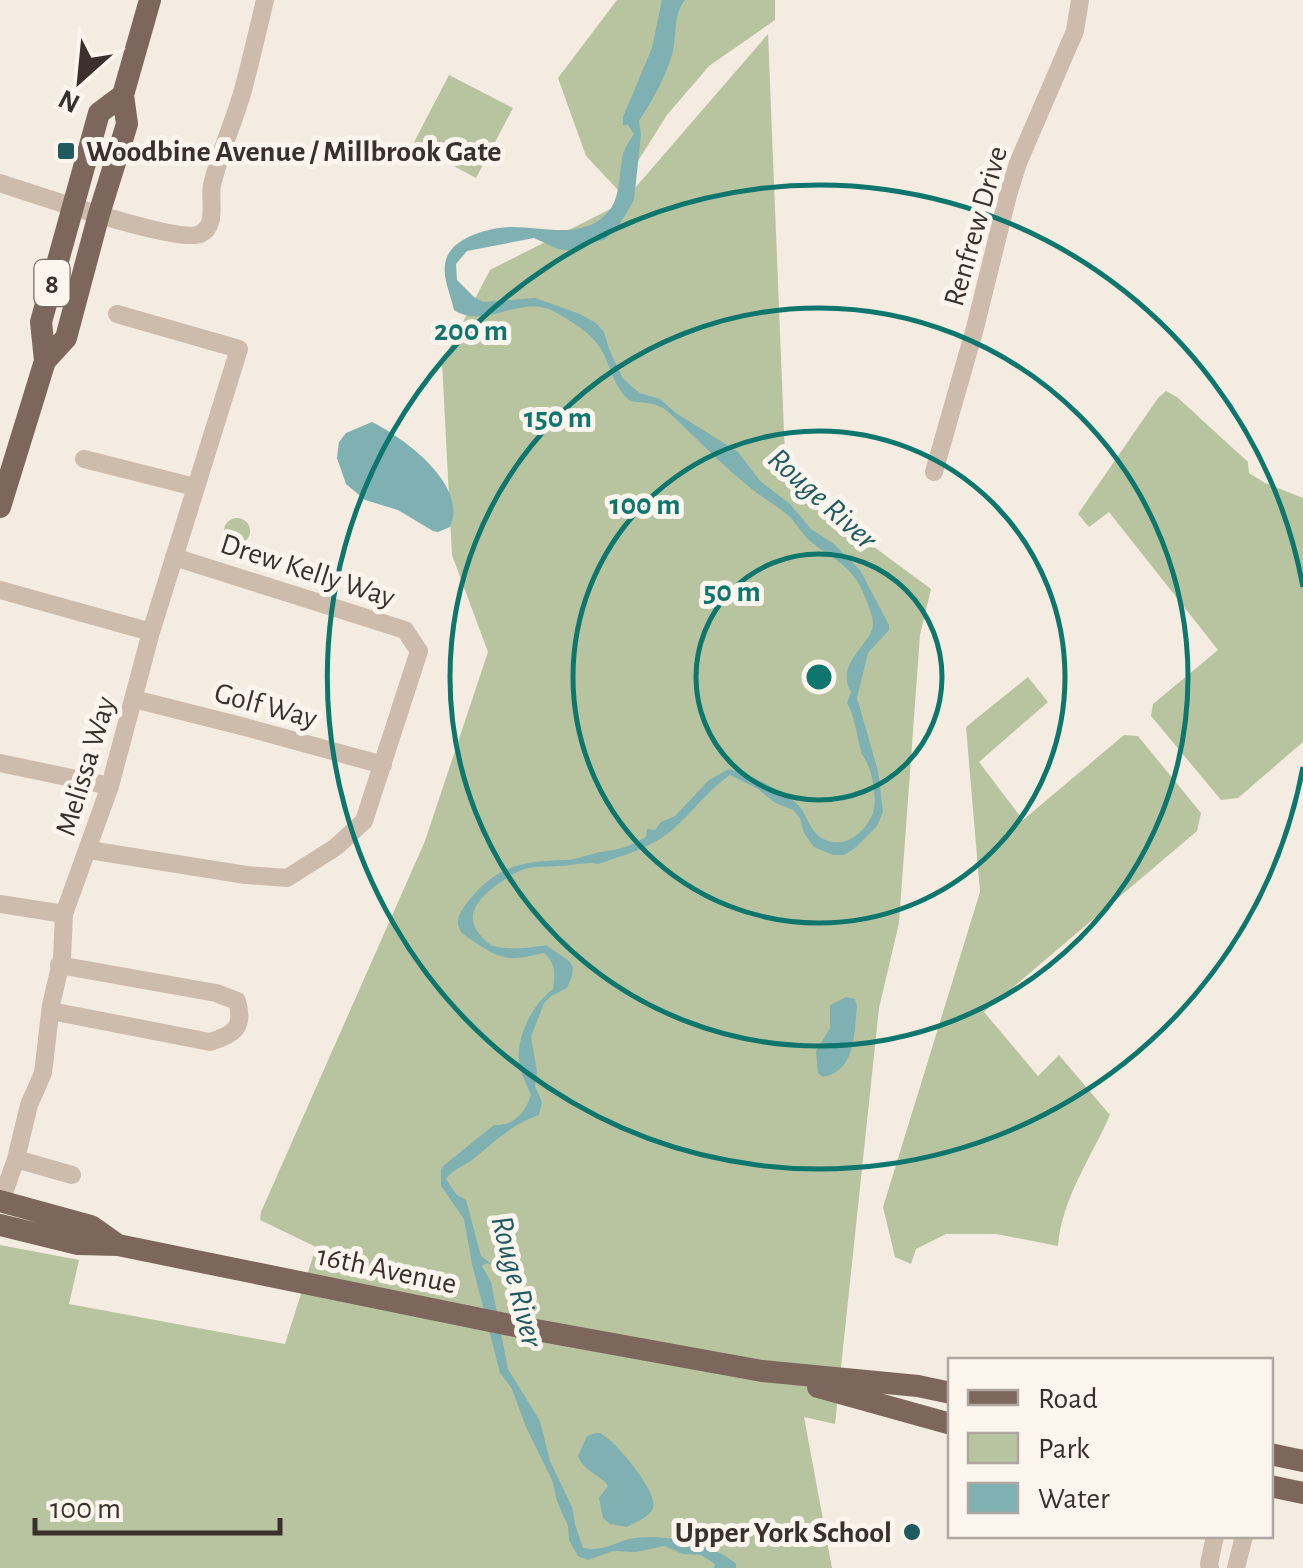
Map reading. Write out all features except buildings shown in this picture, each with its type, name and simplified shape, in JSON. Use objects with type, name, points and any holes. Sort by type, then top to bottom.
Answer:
[{"type":"main road","name":"8","points":[[44,361],[66,338],[127,124],[123,94],[150,0]]},
{"type":"main road","name":"8","points":[[0,507],[44,361],[41,322],[99,113],[123,94]]},
{"type":"main road","name":"16th Avenue","points":[[0,1201],[91,1226],[118,1245]]},
{"type":"main road","name":"16th Avenue","points":[[0,1225],[78,1244],[118,1245],[525,1328],[762,1370],[948,1392]]},
{"type":"main road","name":"16th Avenue","points":[[762,1370],[948,1423]]},
{"type":"main road","points":[[1273,1455],[1303,1460]]},
{"type":"main road","points":[[1273,1487],[1303,1493]]},
{"type":"street","points":[[0,183],[99,214],[188,236],[201,234],[212,216],[210,194],[265,0]]},
{"type":"street","name":"Renfrew Drive","points":[[934,472],[1008,195],[1075,31],[1080,0]]},
{"type":"street","name":"Melissa Way","points":[[0,1201],[16,1159],[28,1105],[43,1073],[62,958],[64,914],[110,786],[174,557],[239,348],[117,314]]},
{"type":"street","points":[[84,459],[195,487]]},
{"type":"street","name":"Drew Kelly Way","points":[[89,850],[287,878],[336,847],[364,821],[419,652],[405,630],[174,557]]},
{"type":"street","points":[[0,590],[152,632]]},
{"type":"street","name":"Golf Way","points":[[134,700],[383,766]]},
{"type":"street","points":[[0,763],[110,786]]},
{"type":"street","points":[[0,904],[64,914]]},
{"type":"street","points":[[51,1010],[210,1042],[226,1038],[238,1027],[241,1015],[237,1002],[216,993],[59,965]]},
{"type":"street","points":[[16,1159],[72,1175]]},
{"type":"street","points":[[1210,1568],[1215,1538]]},
{"type":"street","points":[[1236,1568],[1244,1538]]},
{"type":"green space","points":[[617,0],[775,0],[775,20],[709,66],[667,115],[619,191],[586,156],[558,78]]},
{"type":"green space","points":[[768,34],[786,482],[931,589],[920,635],[899,923],[879,1008],[835,1424],[804,1417],[832,1568],[0,1568],[0,1245],[79,1260],[69,1304],[285,1344],[316,1247],[260,1220],[261,1212],[425,841],[488,652],[452,555],[442,362],[490,270],[622,203]]},
{"type":"green space","points":[[449,75],[513,108],[476,178],[413,144]]},
{"type":"green space","points":[[1166,391],[1248,462],[1249,473],[1303,498],[1303,742],[1238,798],[1221,800],[1151,716],[1153,704],[1218,650],[1109,512],[1089,527],[1078,514]]},
{"type":"green space","points":[[237,518],[246,522],[250,531],[246,540],[237,544],[228,540],[224,531],[228,522]]},
{"type":"green space","points":[[1028,677],[1048,702],[979,762],[1023,820],[1124,735],[1138,736],[1201,813],[1197,831],[984,1012],[1038,1076],[1059,1055],[1110,1115],[1071,1195],[1058,1246],[996,1234],[946,1234],[916,1249],[911,1264],[895,1257],[883,1207],[980,892],[966,727]]},
{"type":"water","points":[[662,0],[685,0],[669,64],[639,121],[634,200],[618,227],[604,240],[583,243],[571,251],[534,238],[467,251],[456,264],[457,280],[483,302],[535,298],[596,323],[604,332],[622,377],[631,386],[660,399],[738,452],[760,481],[860,570],[889,625],[868,653],[857,698],[878,771],[883,812],[877,826],[855,848],[844,855],[833,855],[814,847],[793,810],[730,775],[671,831],[645,847],[598,864],[525,869],[487,893],[476,906],[473,920],[485,941],[505,948],[546,945],[569,961],[572,976],[567,988],[544,1003],[531,1037],[537,1072],[535,1086],[542,1102],[539,1115],[511,1129],[446,1179],[456,1194],[466,1200],[481,1256],[493,1265],[482,1266],[491,1282],[508,1369],[540,1421],[550,1461],[572,1507],[583,1548],[601,1548],[641,1537],[670,1538],[714,1550],[736,1564],[736,1568],[714,1568],[715,1564],[701,1555],[683,1554],[664,1546],[636,1552],[613,1551],[588,1560],[578,1556],[569,1540],[552,1480],[512,1389],[500,1373],[464,1219],[441,1186],[443,1166],[494,1125],[513,1121],[526,1107],[531,1095],[519,1063],[520,1042],[532,1012],[553,989],[554,969],[544,953],[499,956],[460,930],[461,911],[488,881],[522,864],[574,859],[633,844],[646,837],[647,829],[655,830],[661,822],[675,816],[709,780],[729,769],[791,799],[813,830],[829,842],[847,841],[855,836],[874,808],[871,772],[847,703],[851,692],[847,672],[871,631],[873,620],[851,573],[811,542],[791,518],[740,479],[666,410],[628,399],[618,387],[599,346],[580,327],[544,308],[466,315],[454,310],[448,288],[448,256],[471,236],[504,228],[582,228],[608,212],[616,197],[623,154],[634,134],[628,125],[623,125],[623,117],[652,48]]},
{"type":"water","points":[[372,422],[416,451],[442,480],[453,511],[450,527],[433,531],[398,510],[365,500],[346,484],[337,458],[339,442],[346,433]]},
{"type":"water","points":[[846,997],[855,999],[857,1006],[854,1039],[842,1067],[823,1077],[818,1073],[816,1051],[830,1028],[830,1005]]},
{"type":"water","points":[[595,1433],[609,1440],[626,1457],[650,1491],[653,1508],[627,1527],[610,1524],[603,1518],[599,1498],[608,1486],[578,1456],[587,1436]]},
{"type":"place","name":"Woodbine Avenue / Millbrook Gate","points":[[66,151]]},
{"type":"place","name":"Upper York School","points":[[912,1532]]},
{"type":"water label","name":"Rouge River","points":[[823,498]]},
{"type":"water label","name":"Rouge River","points":[[518,1281]]}]
